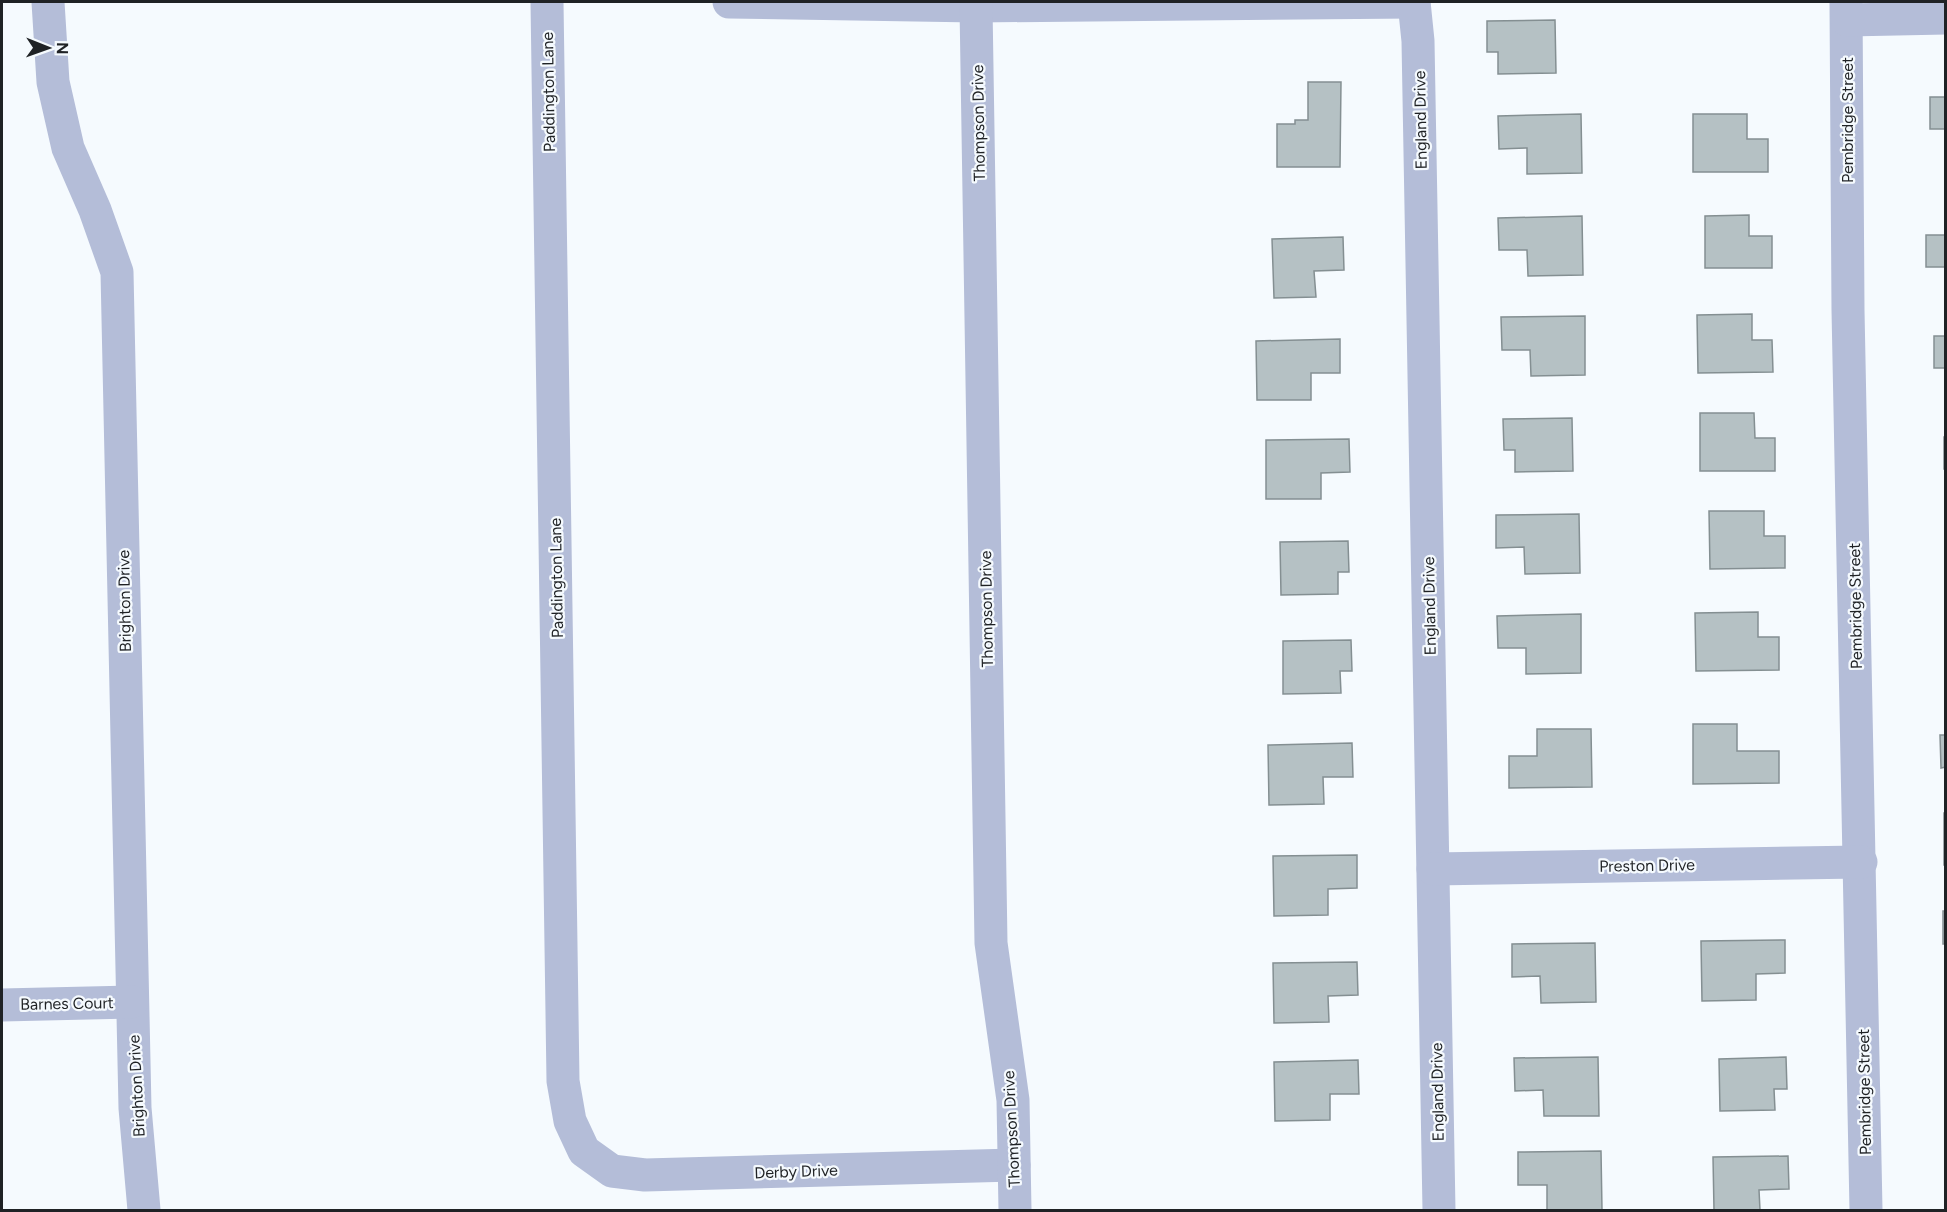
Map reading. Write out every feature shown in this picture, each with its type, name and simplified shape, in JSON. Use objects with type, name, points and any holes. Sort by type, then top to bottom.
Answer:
[{"type":"street","name":"Brighton Drive","points":[[48,2],[52,82],[68,148],[95,210],[117,272],[135,1108],[144,1210]]},
{"type":"street","name":"Paddington Lane","points":[[547,2],[563,1081],[570,1120],[584,1152]]},
{"type":"street","points":[[729,2],[976,6],[1414,2]]},
{"type":"street","name":"England Drive","points":[[1414,2],[1419,52],[1439,1210]]},
{"type":"street","name":"Thompson Drive","points":[[976,6],[991,943],[1013,1100],[1015,1210]]},
{"type":"street","points":[[1847,11],[1946,18]]},
{"type":"street","name":"Pembridge Street","points":[[1847,11],[1848,310],[1861,862],[1866,1210]]},
{"type":"street","name":"Preston Drive","points":[[1434,869],[1861,862]]},
{"type":"street","name":"Barnes Court","points":[[2,1005],[132,1002]]},
{"type":"street","name":"Derby Drive","points":[[584,1152],[612,1171],[645,1175],[1014,1165]]},
{"type":"building","points":[[1555,20],[1556,73],[1498,74],[1498,52],[1487,52],[1487,21]]},
{"type":"building","points":[[1308,82],[1341,82],[1340,167],[1277,167],[1277,124],[1295,124],[1295,120],[1308,120]]},
{"type":"building","points":[[1930,97],[1946,97],[1946,129],[1930,129]]},
{"type":"building","points":[[1581,114],[1582,173],[1527,174],[1527,148],[1499,149],[1498,116]]},
{"type":"building","points":[[1693,114],[1747,114],[1747,139],[1768,139],[1768,172],[1693,172]]},
{"type":"building","points":[[1749,215],[1749,236],[1772,236],[1772,268],[1705,268],[1705,216]]},
{"type":"building","points":[[1582,216],[1583,275],[1528,276],[1527,250],[1499,250],[1498,218]]},
{"type":"building","points":[[1926,235],[1946,235],[1946,267],[1926,267]]},
{"type":"building","points":[[1343,237],[1344,270],[1314,271],[1316,297],[1274,298],[1272,239]]},
{"type":"building","points":[[1752,314],[1752,340],[1772,340],[1773,372],[1698,373],[1697,315]]},
{"type":"building","points":[[1585,316],[1585,375],[1531,376],[1530,350],[1502,350],[1501,317]]},
{"type":"building","points":[[1934,336],[1946,336],[1946,368],[1934,368]]},
{"type":"building","points":[[1340,339],[1340,373],[1311,373],[1311,400],[1257,400],[1256,341]]},
{"type":"building","points":[[1700,413],[1754,413],[1755,438],[1775,438],[1775,471],[1700,471]]},
{"type":"building","points":[[1572,418],[1573,471],[1515,472],[1515,450],[1504,450],[1503,419]]},
{"type":"building","points":[[1944,437],[1946,437],[1946,469],[1944,469]]},
{"type":"building","points":[[1349,439],[1350,472],[1321,473],[1321,499],[1266,499],[1266,440]]},
{"type":"building","points":[[1709,511],[1764,511],[1764,536],[1785,536],[1785,568],[1710,569]]},
{"type":"building","points":[[1579,514],[1580,573],[1525,574],[1524,547],[1496,548],[1496,515]]},
{"type":"building","points":[[1348,541],[1349,572],[1338,572],[1338,594],[1281,595],[1280,542]]},
{"type":"building","points":[[1758,612],[1758,637],[1779,637],[1779,670],[1696,671],[1695,613]]},
{"type":"building","points":[[1581,614],[1581,673],[1526,674],[1526,648],[1498,648],[1497,616]]},
{"type":"building","points":[[1351,640],[1352,671],[1340,671],[1341,693],[1283,694],[1283,641]]},
{"type":"building","points":[[1693,724],[1737,724],[1737,751],[1779,751],[1779,783],[1693,784]]},
{"type":"building","points":[[1537,729],[1591,729],[1592,787],[1509,788],[1509,756],[1537,756]]},
{"type":"building","points":[[1940,735],[1946,735],[1946,767],[1941,768]]},
{"type":"building","points":[[1352,743],[1353,777],[1323,777],[1324,804],[1269,805],[1268,745]]},
{"type":"building","points":[[1944,813],[1946,813],[1946,865],[1944,865]]},
{"type":"building","points":[[1357,855],[1357,888],[1328,889],[1328,915],[1274,916],[1273,856]]},
{"type":"building","points":[[1943,911],[1946,911],[1946,944],[1943,944]]},
{"type":"building","points":[[1785,940],[1785,973],[1756,974],[1756,1000],[1702,1001],[1701,941]]},
{"type":"building","points":[[1595,943],[1596,1002],[1541,1003],[1540,976],[1512,977],[1512,944]]},
{"type":"building","points":[[1357,962],[1358,995],[1328,996],[1329,1022],[1274,1023],[1273,963]]},
{"type":"building","points":[[1598,1057],[1599,1116],[1544,1116],[1543,1090],[1515,1091],[1514,1058]]},
{"type":"building","points":[[1786,1057],[1787,1089],[1774,1089],[1775,1110],[1720,1111],[1719,1059]]},
{"type":"building","points":[[1358,1060],[1359,1094],[1330,1094],[1330,1120],[1275,1121],[1274,1062]]},
{"type":"building","points":[[1601,1151],[1602,1210],[1547,1210],[1547,1185],[1518,1185],[1518,1152]]},
{"type":"building","points":[[1788,1156],[1789,1189],[1759,1190],[1760,1210],[1714,1210],[1713,1157]]}]
